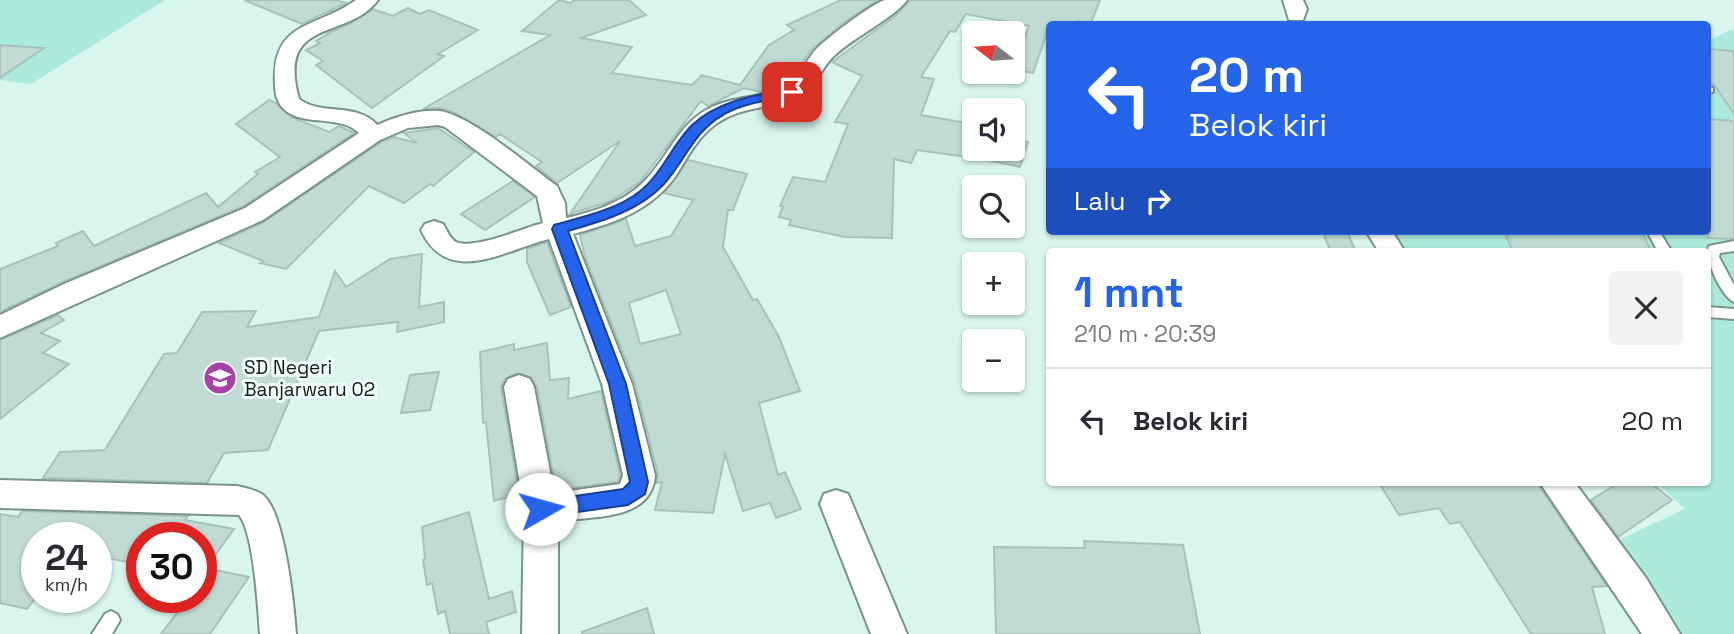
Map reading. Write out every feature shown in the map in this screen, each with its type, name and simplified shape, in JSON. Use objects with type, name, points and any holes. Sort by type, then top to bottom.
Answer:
[{"type":"street","points":[[368,0],[359,8],[298,37],[285,52],[284,71],[288,99],[292,106],[352,120],[369,129],[372,135]]},
{"type":"street","points":[[434,230],[441,245],[453,251],[469,253],[489,250],[523,237],[601,216],[643,197],[660,180],[689,137],[706,120],[734,105],[783,95],[803,86],[824,53],[897,0]]},
{"type":"street","points":[[0,327],[74,291],[254,214],[372,135],[416,119],[438,118],[453,122],[548,191],[552,214],[617,384],[639,482],[638,488],[628,497],[541,509]]},
{"type":"street","points":[[519,387],[541,509],[540,634]]},
{"type":"street","points":[[1558,486],[1634,590],[1662,634]]},
{"type":"street","points":[[0,494],[237,500],[252,506],[257,513],[266,548],[278,634]]},
{"type":"street","points":[[836,504],[889,634]]},
{"type":"lane","points":[[1734,246],[1714,250],[1712,257],[1734,296]]},
{"type":"lane","points":[[1711,312],[1734,313]]},
{"type":"green space","points":[[0,0],[165,0],[31,84],[0,80]]},
{"type":"green space","points":[[1734,29],[1734,634],[1671,634],[1610,544],[1685,509],[1660,486],[1711,486],[1711,248],[1386,248],[1376,235],[1711,235],[1711,39]]},
{"type":"building","points":[[244,0],[336,0],[346,3],[302,24]]},
{"type":"building","points":[[559,0],[571,3],[574,0],[629,0],[646,15],[581,38],[632,47],[612,73],[692,85],[702,75],[740,85],[769,45],[794,30],[787,25],[841,0],[878,0],[846,21],[810,51],[788,82],[783,81],[780,86],[761,92],[744,88],[708,106],[701,101],[640,182],[611,201],[570,214],[620,141],[557,183],[536,166],[542,162],[500,134],[496,137],[453,112],[439,108],[423,109],[550,35],[522,31]]},
{"type":"building","points":[[910,0],[1100,0],[1092,21],[1046,21],[1046,36],[1033,73],[1026,72],[1026,34],[1029,26],[1026,25],[1026,21],[1003,21],[966,14],[955,32],[950,31],[921,77],[934,79],[921,115],[962,122],[962,156],[917,150],[911,163],[894,159],[892,238],[845,237],[789,225],[791,220],[779,217],[783,206],[780,206],[793,177],[825,182],[848,124],[835,122],[862,76],[832,62],[895,16]]},
{"type":"building","points":[[408,8],[420,14],[429,10],[478,30],[438,54],[444,56],[372,108],[316,65],[323,61],[306,50],[320,43],[316,41],[326,34],[373,9],[393,16]]},
{"type":"building","points":[[0,45],[44,48],[0,78]]},
{"type":"building","points":[[1711,49],[1734,51],[1734,114],[1711,83]]},
{"type":"building","points":[[269,100],[291,117],[329,132],[339,126],[354,133],[244,206],[63,282],[0,312],[0,269],[58,246],[56,243],[83,231],[94,246],[206,193],[218,207],[258,174],[255,172],[280,157],[236,124]]},
{"type":"building","points":[[1711,119],[1734,121],[1734,239],[1708,238],[1708,235],[1711,235]]},
{"type":"building","points":[[438,128],[474,152],[433,186],[430,184],[404,203],[369,186],[286,269],[260,263],[263,261],[219,243],[264,222],[381,142],[394,137],[417,143],[404,133]]},
{"type":"building","points":[[688,160],[747,174],[733,210],[728,210],[723,247],[753,300],[757,299],[779,337],[800,391],[759,403],[778,475],[785,472],[801,509],[776,518],[770,503],[743,511],[725,454],[713,513],[655,510],[662,482],[656,483],[658,474],[635,383],[585,257],[580,235],[626,219],[635,246],[671,236],[693,200],[664,193]],"holes":[[[666,290],[681,334],[640,344],[629,303]]]},
{"type":"building","points":[[992,161],[1022,161],[1020,167]]},
{"type":"building","points":[[513,181],[535,197],[485,230],[461,214]]},
{"type":"building","points":[[1324,235],[1349,235],[1354,248],[1329,248]]},
{"type":"building","points":[[1506,235],[1643,235],[1650,248],[1511,248]]},
{"type":"building","points":[[547,242],[571,307],[550,315],[527,262],[527,249]]},
{"type":"building","points":[[422,254],[419,307],[444,302],[444,322],[397,332],[398,322],[319,331],[268,450],[224,453],[207,483],[43,478],[60,452],[105,450],[164,354],[177,353],[202,312],[256,311],[247,327],[319,317],[335,271],[346,287],[390,259]]},
{"type":"building","points":[[58,315],[64,320],[41,333],[60,341],[43,353],[69,364],[0,419],[0,340]]},
{"type":"building","points":[[547,343],[550,380],[569,378],[568,399],[601,391],[620,475],[618,482],[556,490],[537,387],[531,377],[518,373],[506,378],[501,387],[519,494],[494,501],[486,422],[483,423],[480,352],[514,344],[514,350]]},
{"type":"building","points":[[439,372],[430,410],[401,413],[410,375]]},
{"type":"building","points":[[1381,486],[1539,486],[1607,586],[1592,587],[1605,634],[1531,634],[1460,522],[1450,524],[1439,508],[1399,515]]},
{"type":"building","points":[[1613,486],[1655,486],[1672,500],[1618,537],[1591,500]]},
{"type":"building","points":[[22,511],[188,516],[185,520],[196,522],[126,522],[126,562],[112,559],[112,522],[21,522],[21,608],[0,603],[0,514],[18,517]]},
{"type":"building","points":[[469,512],[489,599],[512,591],[516,612],[486,622],[489,634],[450,634],[445,611],[438,614],[432,583],[427,585],[422,527]]},
{"type":"building","points":[[217,526],[234,529],[217,553]]},
{"type":"building","points":[[1084,541],[1183,545],[1200,634],[996,634],[994,547],[1085,548]]},
{"type":"building","points":[[217,570],[249,577],[210,634],[161,634],[177,613],[217,613]]},
{"type":"building","points":[[647,608],[654,634],[582,634],[582,632]]},
{"type":"place","name":"SD Negeri Banjarwaru 02","points":[[220,378]]},
{"type":"route","points":[[541,509],[628,497],[638,488],[639,482],[617,384],[559,229],[601,216],[643,197],[660,180],[696,128],[719,111],[744,102],[792,92]]}]
